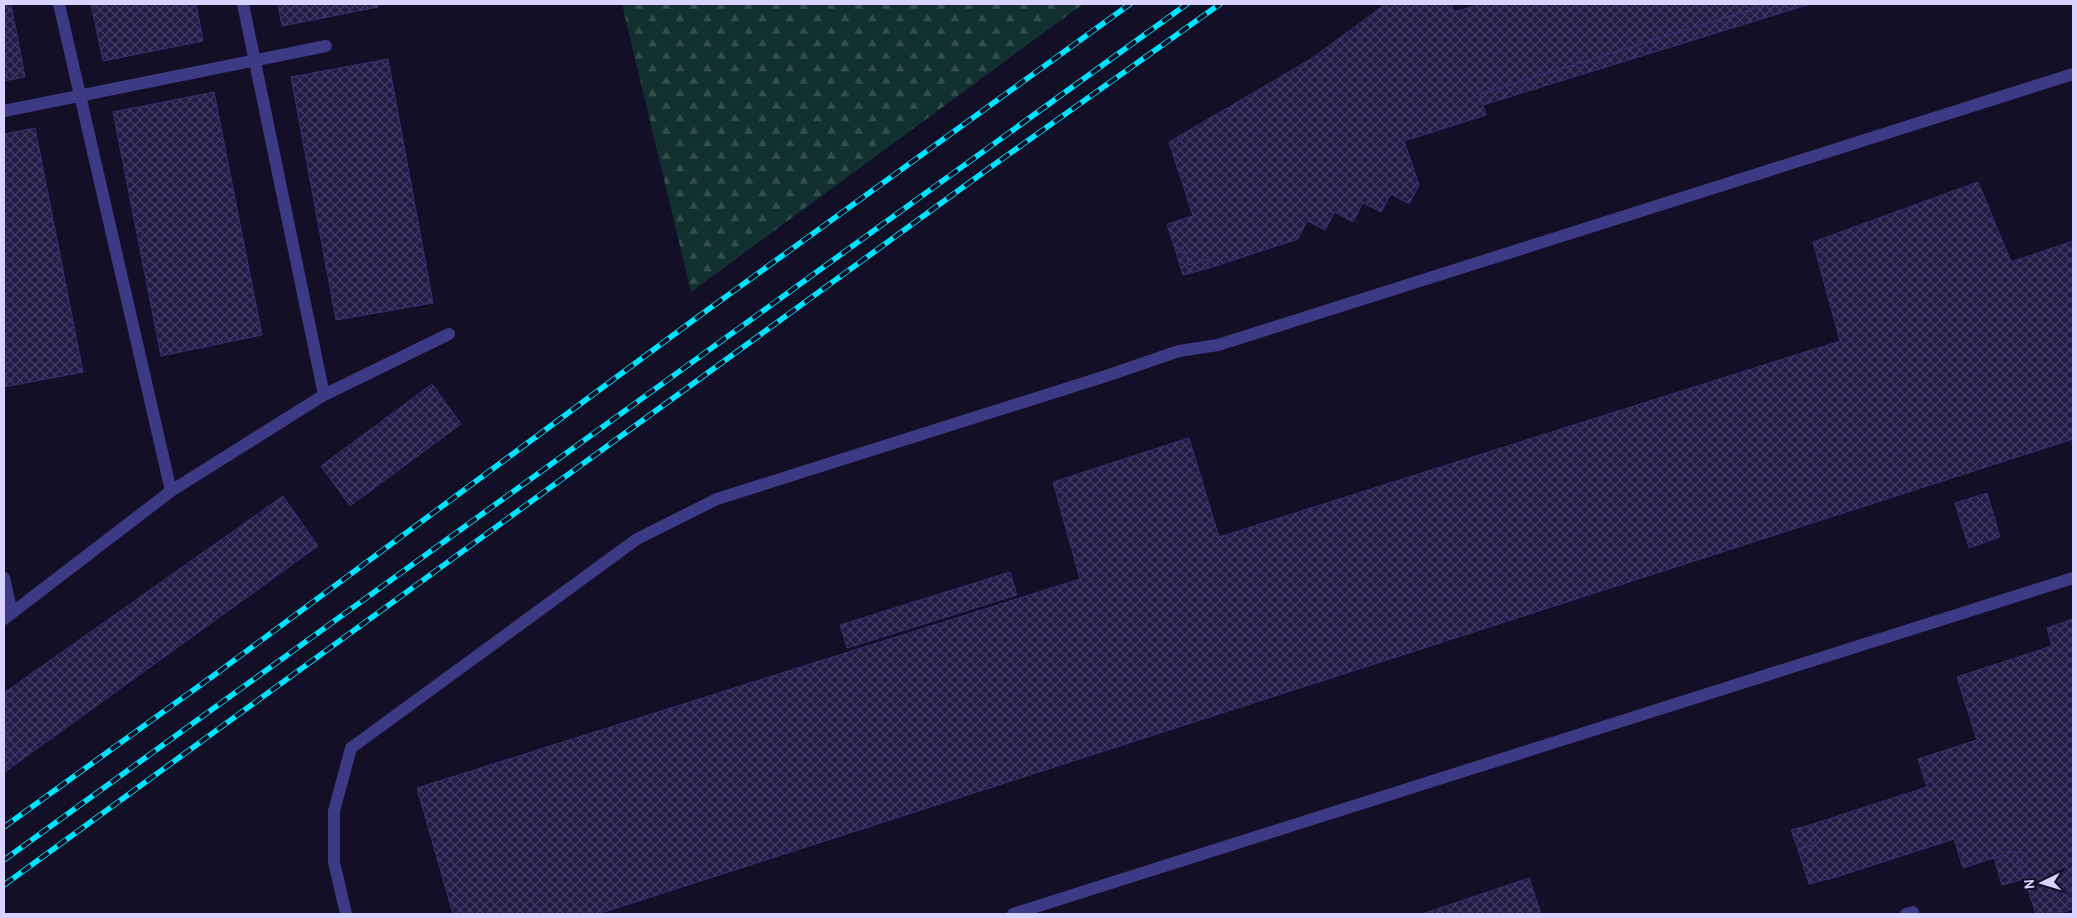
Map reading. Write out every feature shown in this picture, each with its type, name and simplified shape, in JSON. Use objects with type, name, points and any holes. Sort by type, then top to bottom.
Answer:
[{"type":"lane","points":[[59,4],[171,491]]},
{"type":"lane","points":[[243,4],[324,395]]},
{"type":"lane","points":[[4,111],[326,46]]},
{"type":"lane","points":[[346,914],[334,862],[334,811],[351,748],[637,539],[717,499],[1106,376],[1179,351],[1218,345],[2073,74]]},
{"type":"lane","points":[[8,616],[171,491],[324,395],[448,334]]},
{"type":"lane","points":[[4,578],[8,616]]},
{"type":"lane","points":[[1013,914],[2073,578]]},
{"type":"green space","points":[[622,4],[1083,4],[691,292]]},
{"type":"building","points":[[4,4],[11,4],[25,77],[4,81]]},
{"type":"building","points":[[91,4],[196,4],[203,41],[103,61]]},
{"type":"building","points":[[278,4],[377,4],[378,7],[282,26]]},
{"type":"building","points":[[1386,4],[1451,4],[1454,12],[1481,4],[1769,4],[1480,94],[1486,115],[1404,141],[1419,185],[1409,204],[1391,194],[1381,212],[1363,203],[1353,222],[1335,212],[1325,230],[1307,221],[1298,239],[1209,268],[1207,259],[1189,265],[1183,247],[1175,249],[1167,224],[1193,216],[1169,142],[1311,59]]},
{"type":"building","points":[[1769,4],[1810,4],[1483,105],[1480,94]]},
{"type":"building","points":[[388,59],[433,303],[336,320],[291,77]]},
{"type":"building","points":[[214,92],[262,335],[161,356],[113,112]]},
{"type":"building","points":[[35,128],[83,372],[4,387],[4,134]]},
{"type":"building","points":[[1978,182],[2011,262],[2073,241],[2073,439],[598,914],[453,914],[417,788],[1080,579],[1053,482],[1189,438],[1219,537],[1840,341],[1813,242]]},
{"type":"building","points":[[1183,247],[1189,265],[1207,259],[1209,268],[1183,275],[1175,249]]},
{"type":"building","points":[[432,384],[461,424],[350,506],[321,466]]},
{"type":"building","points":[[1987,493],[2000,537],[1969,548],[1955,503]]},
{"type":"building","points":[[283,496],[318,546],[24,758],[4,729],[4,693]]},
{"type":"building","points":[[1010,572],[1017,595],[847,648],[840,625]]},
{"type":"building","points":[[2073,619],[2073,909],[2057,914],[2036,914],[2015,851],[1963,868],[1954,839],[1827,880],[1809,884],[1798,849],[1816,844],[1810,825],[1927,787],[1918,759],[1977,740],[1957,677],[2052,646],[2047,628]]},
{"type":"building","points":[[4,729],[24,758],[4,773]]},
{"type":"building","points":[[1810,825],[1816,844],[1798,849],[1791,830]]},
{"type":"building","points":[[2015,851],[2024,879],[2002,885],[1994,858]]},
{"type":"building","points":[[1529,878],[1541,914],[1422,914]]},
{"type":"railway","points":[[4,827],[217,673],[695,319],[1130,4]]},
{"type":"railway","points":[[4,860],[1187,4]]},
{"type":"railway","points":[[4,885],[988,169],[1220,4]]}]
